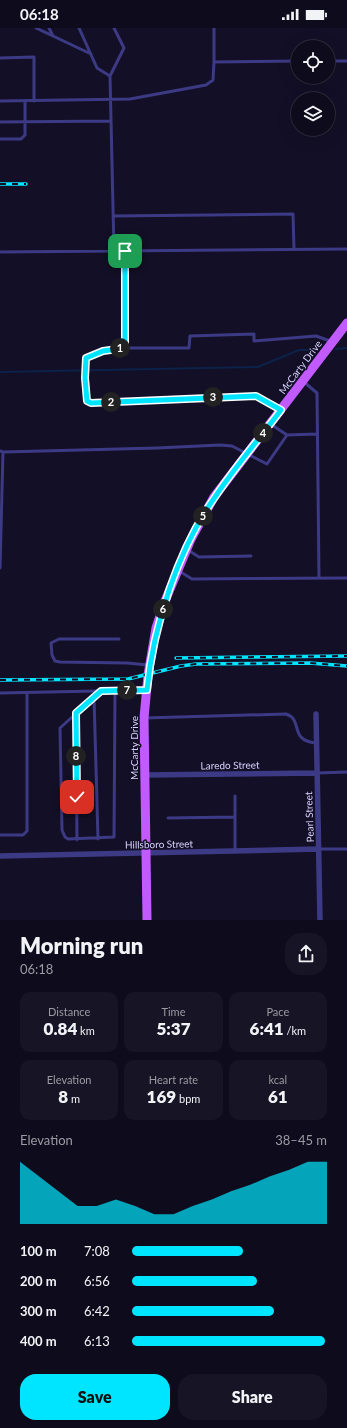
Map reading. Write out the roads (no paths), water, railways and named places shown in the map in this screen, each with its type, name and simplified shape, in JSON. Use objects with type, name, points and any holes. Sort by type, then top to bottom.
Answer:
[{"type":"main road","name":"McCarty Drive","points":[[147,920],[144,718],[156,628],[186,549],[214,497],[347,323]]},
{"type":"street","name":"Pearl Street","points":[[316,714],[320,920]]},
{"type":"street","name":"Laredo Street","points":[[144,774],[316,773]]},
{"type":"street","name":"Hillsboro Street","points":[[0,856],[146,854],[319,849]]},
{"type":"lane","points":[[36,28],[91,54]]},
{"type":"lane","points":[[50,28],[53,36]]},
{"type":"lane","points":[[79,28],[98,68],[110,76]]},
{"type":"lane","points":[[114,28],[124,48],[110,76],[114,251]]},
{"type":"lane","points":[[0,101],[130,100],[206,85],[213,80],[214,28]]},
{"type":"lane","points":[[0,58],[34,57],[34,101]]},
{"type":"lane","points":[[335,61],[347,60]]},
{"type":"lane","points":[[214,62],[291,61]]},
{"type":"lane","points":[[0,139],[21,139],[25,135],[26,101]]},
{"type":"lane","points":[[0,122],[111,121]]},
{"type":"lane","points":[[113,216],[293,214],[294,249]]},
{"type":"lane","points":[[0,252],[347,249]]},
{"type":"lane","points":[[125,251],[125,348]]},
{"type":"lane","points":[[281,410],[256,396],[91,403],[87,401],[85,375],[86,358],[103,351],[125,348],[189,348],[190,336],[254,334],[254,341],[316,336],[333,342]]},
{"type":"lane","points":[[303,381],[317,393],[319,578]]},
{"type":"lane","points":[[270,424],[287,435],[317,434]]},
{"type":"lane","points":[[0,568],[1,452],[220,445],[232,446],[267,464],[287,435]]},
{"type":"lane","points":[[186,549],[198,557],[251,556]]},
{"type":"lane","points":[[177,570],[192,579],[347,578]]},
{"type":"lane","points":[[119,639],[58,639],[51,643],[52,655],[55,661],[60,662],[127,663],[150,666]]},
{"type":"lane","points":[[0,693],[147,690]]},
{"type":"lane","points":[[101,691],[60,728],[62,830],[64,837],[77,840],[114,837],[115,691]]},
{"type":"lane","points":[[0,835],[23,836],[27,831],[27,693]]},
{"type":"lane","points":[[94,698],[98,839]]},
{"type":"lane","points":[[76,713],[77,840]]},
{"type":"lane","points":[[144,718],[286,714],[291,715],[294,719],[302,739],[307,742],[316,742]]},
{"type":"lane","points":[[316,773],[347,772]]},
{"type":"lane","points":[[235,796],[235,852]]},
{"type":"lane","points":[[168,818],[235,817]]},
{"type":"lane","points":[[319,849],[347,849]]},
{"type":"waterway","points":[[336,349],[347,348]]},
{"type":"waterway","points":[[0,372],[258,367],[299,350],[315,350]]},
{"type":"railway","points":[[0,184],[26,184]]},
{"type":"railway","points":[[176,658],[347,656]]},
{"type":"railway","points":[[0,680],[128,679],[181,666],[196,664],[310,663],[347,666]]}]
